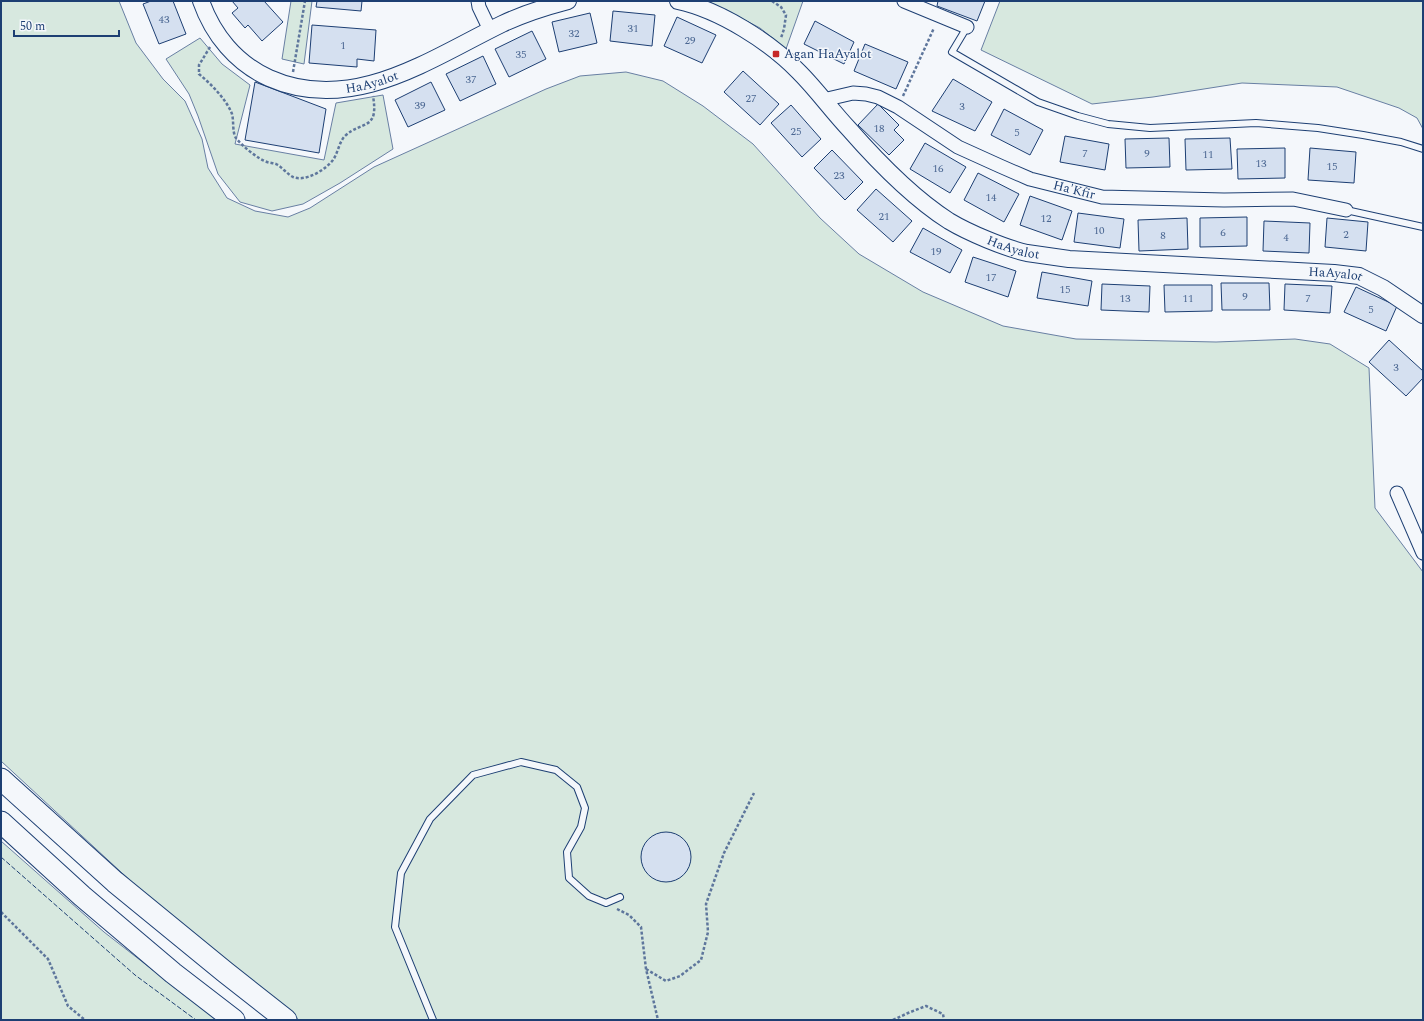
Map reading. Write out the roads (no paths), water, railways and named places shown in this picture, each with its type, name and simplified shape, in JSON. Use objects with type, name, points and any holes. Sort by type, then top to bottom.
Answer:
[{"type":"highway","points":[[1,779],[115,882],[286,1020]]},
{"type":"highway","points":[[1,822],[82,896],[173,973],[234,1020]]},
{"type":"street","name":"HaAyalot","points":[[201,1],[217,35],[236,57],[257,73],[283,84],[310,90],[338,90],[371,84],[393,77],[418,67],[490,30],[532,11],[568,1]]},
{"type":"street","points":[[478,1],[479,7],[490,30]]},
{"type":"street","name":"HaAyalot","points":[[680,1],[719,16],[743,29],[776,52],[799,72],[850,130],[921,200],[950,221],[986,239],[1026,252],[1069,259],[1334,273],[1359,276],[1383,288],[1423,316]]},
{"type":"street","points":[[904,1],[967,27]]},
{"type":"street","name":"Ha'Kfir","points":[[823,100],[853,93],[878,97],[898,107],[958,147],[1030,180],[1102,197],[1224,200],[1293,199],[1346,210]]},
{"type":"street","points":[[1397,493],[1423,553]]},
{"type":"lane","points":[[967,27],[952,52],[1038,102],[1078,116],[1108,124],[1150,128],[1256,123],[1318,128],[1401,142],[1423,149]]},
{"type":"lane","points":[[1346,210],[1423,227]]},
{"type":"lane","points":[[433,1020],[395,927],[401,873],[430,819],[474,775],[521,762],[556,770],[578,787],[585,808],[581,827],[567,852],[569,878],[589,896],[606,903],[620,896]]},
{"type":"place","name":"Agan HaAyalot","points":[[776,54]]}]
